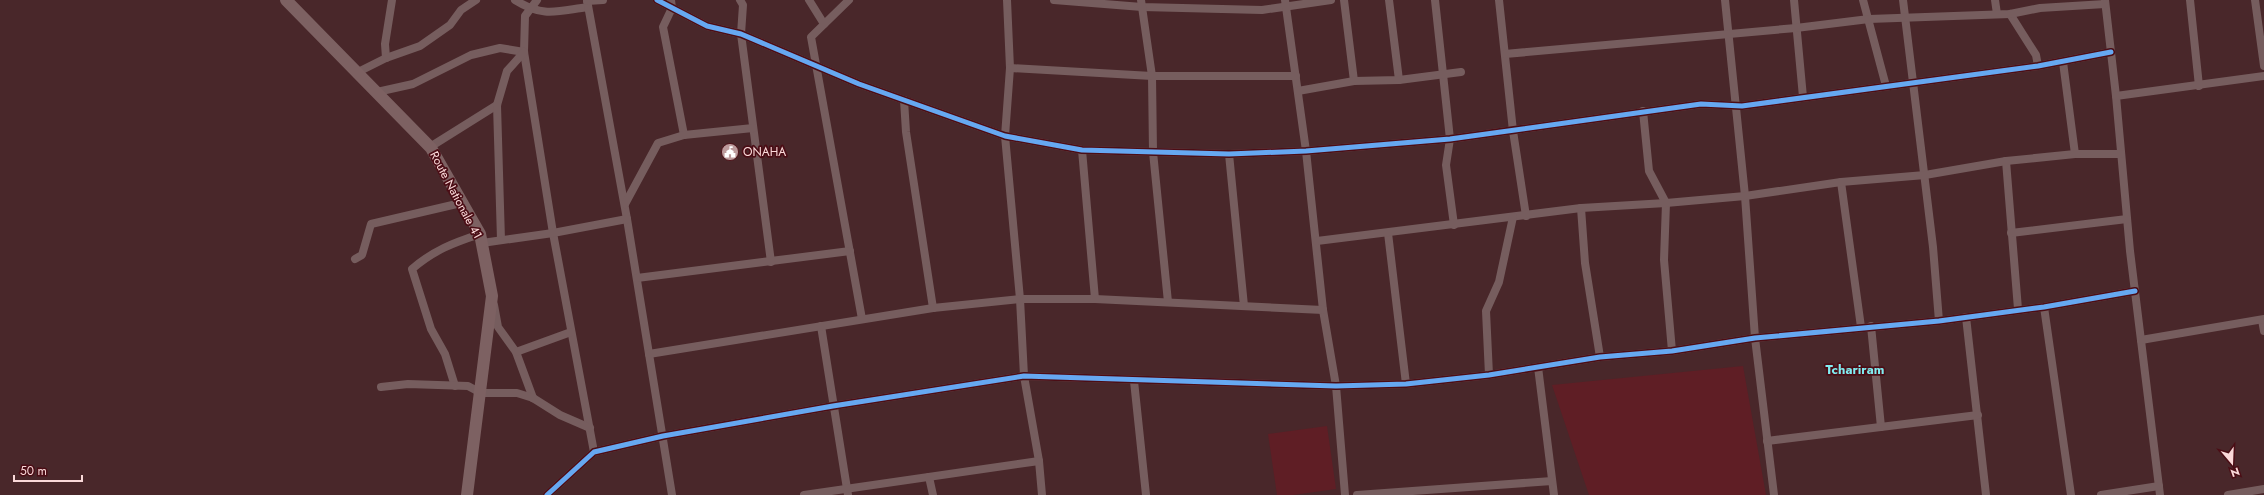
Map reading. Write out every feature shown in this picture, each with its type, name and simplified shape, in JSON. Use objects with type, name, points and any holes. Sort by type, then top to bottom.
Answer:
[{"type":"street","name":"Route Nationale 41","points":[[286,0],[430,147],[481,238],[492,296],[467,495]]},
{"type":"street","points":[[386,58],[385,44],[392,0]]},
{"type":"street","points":[[356,73],[386,58],[420,46],[450,25],[461,10],[476,0]]},
{"type":"street","points":[[515,0],[531,10],[548,12],[603,0]]},
{"type":"street","points":[[538,0],[525,16],[524,52],[553,233],[594,452]]},
{"type":"street","points":[[657,0],[671,4],[707,26],[741,34],[904,100],[1006,136],[1082,150],[1229,154],[1306,151],[1450,139],[1702,104],[1736,106],[2038,66],[2111,52]]},
{"type":"street","points":[[740,0],[743,5],[741,34],[771,262]]},
{"type":"street","points":[[809,0],[824,24]]},
{"type":"street","points":[[848,0],[811,37],[862,319]]},
{"type":"street","points":[[1006,0],[1010,68],[1006,136],[1020,299],[1024,376],[1039,461],[1042,495]]},
{"type":"street","points":[[1054,0],[1262,10],[1286,3],[1331,0]]},
{"type":"street","points":[[1344,0],[1354,81]]},
{"type":"street","points":[[1389,0],[1399,80]]},
{"type":"street","points":[[1435,0],[1450,139],[1446,165],[1454,225]]},
{"type":"street","points":[[1499,0],[1513,131],[1526,216]]},
{"type":"street","points":[[1725,0],[1745,196],[1755,338],[1774,495]]},
{"type":"street","points":[[1794,0],[1803,97]]},
{"type":"street","points":[[1863,0],[1886,86]]},
{"type":"street","points":[[1903,0],[1912,82],[1925,175],[1939,321]]},
{"type":"street","points":[[1995,0],[1997,14]]},
{"type":"street","points":[[2190,0],[2199,86]]},
{"type":"street","points":[[2255,0],[2264,66]]},
{"type":"street","points":[[1505,54],[1796,28],[1869,19],[2010,14],[2039,4],[2105,2],[2116,96],[2135,291],[2160,495]]},
{"type":"street","points":[[588,3],[628,219],[672,495]]},
{"type":"street","points":[[1286,3],[1317,241],[1323,310],[1336,386],[1345,495]]},
{"type":"street","points":[[671,4],[663,27],[684,135]]},
{"type":"street","points":[[1141,4],[1152,76],[1153,152],[1168,302]]},
{"type":"street","points":[[2010,14],[2036,55],[2038,66]]},
{"type":"street","points":[[377,92],[413,84],[471,55],[500,48],[524,52]]},
{"type":"street","points":[[501,240],[497,105],[508,71],[524,52]]},
{"type":"street","points":[[2063,62],[2075,154]]},
{"type":"street","points":[[1010,68],[1152,76],[1296,76]]},
{"type":"street","points":[[1298,91],[1354,81],[1399,80],[1443,73],[1461,72]]},
{"type":"street","points":[[2116,96],[2199,86],[2264,76]]},
{"type":"street","points":[[904,100],[906,132],[933,308]]},
{"type":"street","points":[[430,147],[497,105]]},
{"type":"street","points":[[1643,111],[1649,171],[1666,203],[1664,260],[1672,351]]},
{"type":"street","points":[[625,204],[658,143],[684,135],[753,128]]},
{"type":"street","points":[[1082,150],[1095,299]]},
{"type":"street","points":[[1229,154],[1244,306]]},
{"type":"street","points":[[1317,241],[1513,218],[1581,208],[1666,203],[1745,196],[1841,182],[1925,175],[2006,161],[2075,154],[2121,154]]},
{"type":"street","points":[[2006,161],[2018,309]]},
{"type":"street","points":[[1841,182],[1860,327]]},
{"type":"street","points":[[355,259],[362,255],[371,224],[461,203]]},
{"type":"street","points":[[1581,208],[1586,263],[1600,357]]},
{"type":"street","points":[[1489,375],[1486,311],[1499,282],[1513,218]]},
{"type":"street","points":[[455,386],[445,354],[427,317],[412,269],[428,255],[481,238],[501,240],[553,233],[628,219]]},
{"type":"street","points":[[2011,233],[2127,219]]},
{"type":"street","points":[[1388,233],[1406,384]]},
{"type":"street","points":[[637,278],[850,251]]},
{"type":"street","points":[[547,495],[594,452],[663,436],[833,406],[1024,376],[1134,381],[1336,386],[1406,384],[1489,375],[1600,357],[1672,351],[1755,338],[1860,327],[1939,321],[2018,309],[2044,307],[2135,291]]},
{"type":"street","points":[[492,296],[498,327],[516,352],[533,398]]},
{"type":"street","points":[[649,354],[933,308],[1020,299],[1095,299],[1323,310]]},
{"type":"street","points":[[2044,307],[2071,495]]},
{"type":"street","points":[[1966,317],[1986,495]]},
{"type":"street","points":[[2141,340],[2263,319],[2264,331]]},
{"type":"street","points":[[821,326],[848,491]]},
{"type":"street","points":[[1871,326],[1881,427]]},
{"type":"street","points":[[516,352],[572,332]]},
{"type":"street","points":[[1538,367],[1554,495]]},
{"type":"street","points":[[1134,381],[1146,495]]},
{"type":"street","points":[[381,387],[408,384],[468,386],[481,393],[517,393],[533,398],[560,415],[590,428]]},
{"type":"street","points":[[1767,441],[1978,415]]},
{"type":"street","points":[[804,495],[848,491],[929,477],[1039,461]]},
{"type":"street","points":[[929,477],[933,495]]},
{"type":"street","points":[[1357,495],[1552,481]]},
{"type":"street","points":[[2101,495],[2159,486]]},
{"type":"street","points":[[2228,495],[2264,489]]},
{"type":"shaded area","points":[[1743,366],[1766,495],[1589,495],[1552,385]]},
{"type":"shaded area","points":[[1327,426],[1336,489],[1293,495],[1277,495],[1268,434]]},
{"type":"cycle path","points":[[657,0],[707,26],[741,34],[859,84],[1005,136],[1082,150],[1229,154],[1306,151],[1450,139],[1701,104],[1742,106],[2038,66],[2111,52]]},
{"type":"cycle path","points":[[547,495],[594,452],[663,436],[833,406],[1024,376],[1336,386],[1406,384],[1489,375],[1600,357],[1672,351],[1755,338],[1939,321],[2044,307],[2135,291]]},
{"type":"place","name":"ONAHA","points":[[730,152]]},
{"type":"district","name":"Tchariram","points":[[1855,369]]}]
